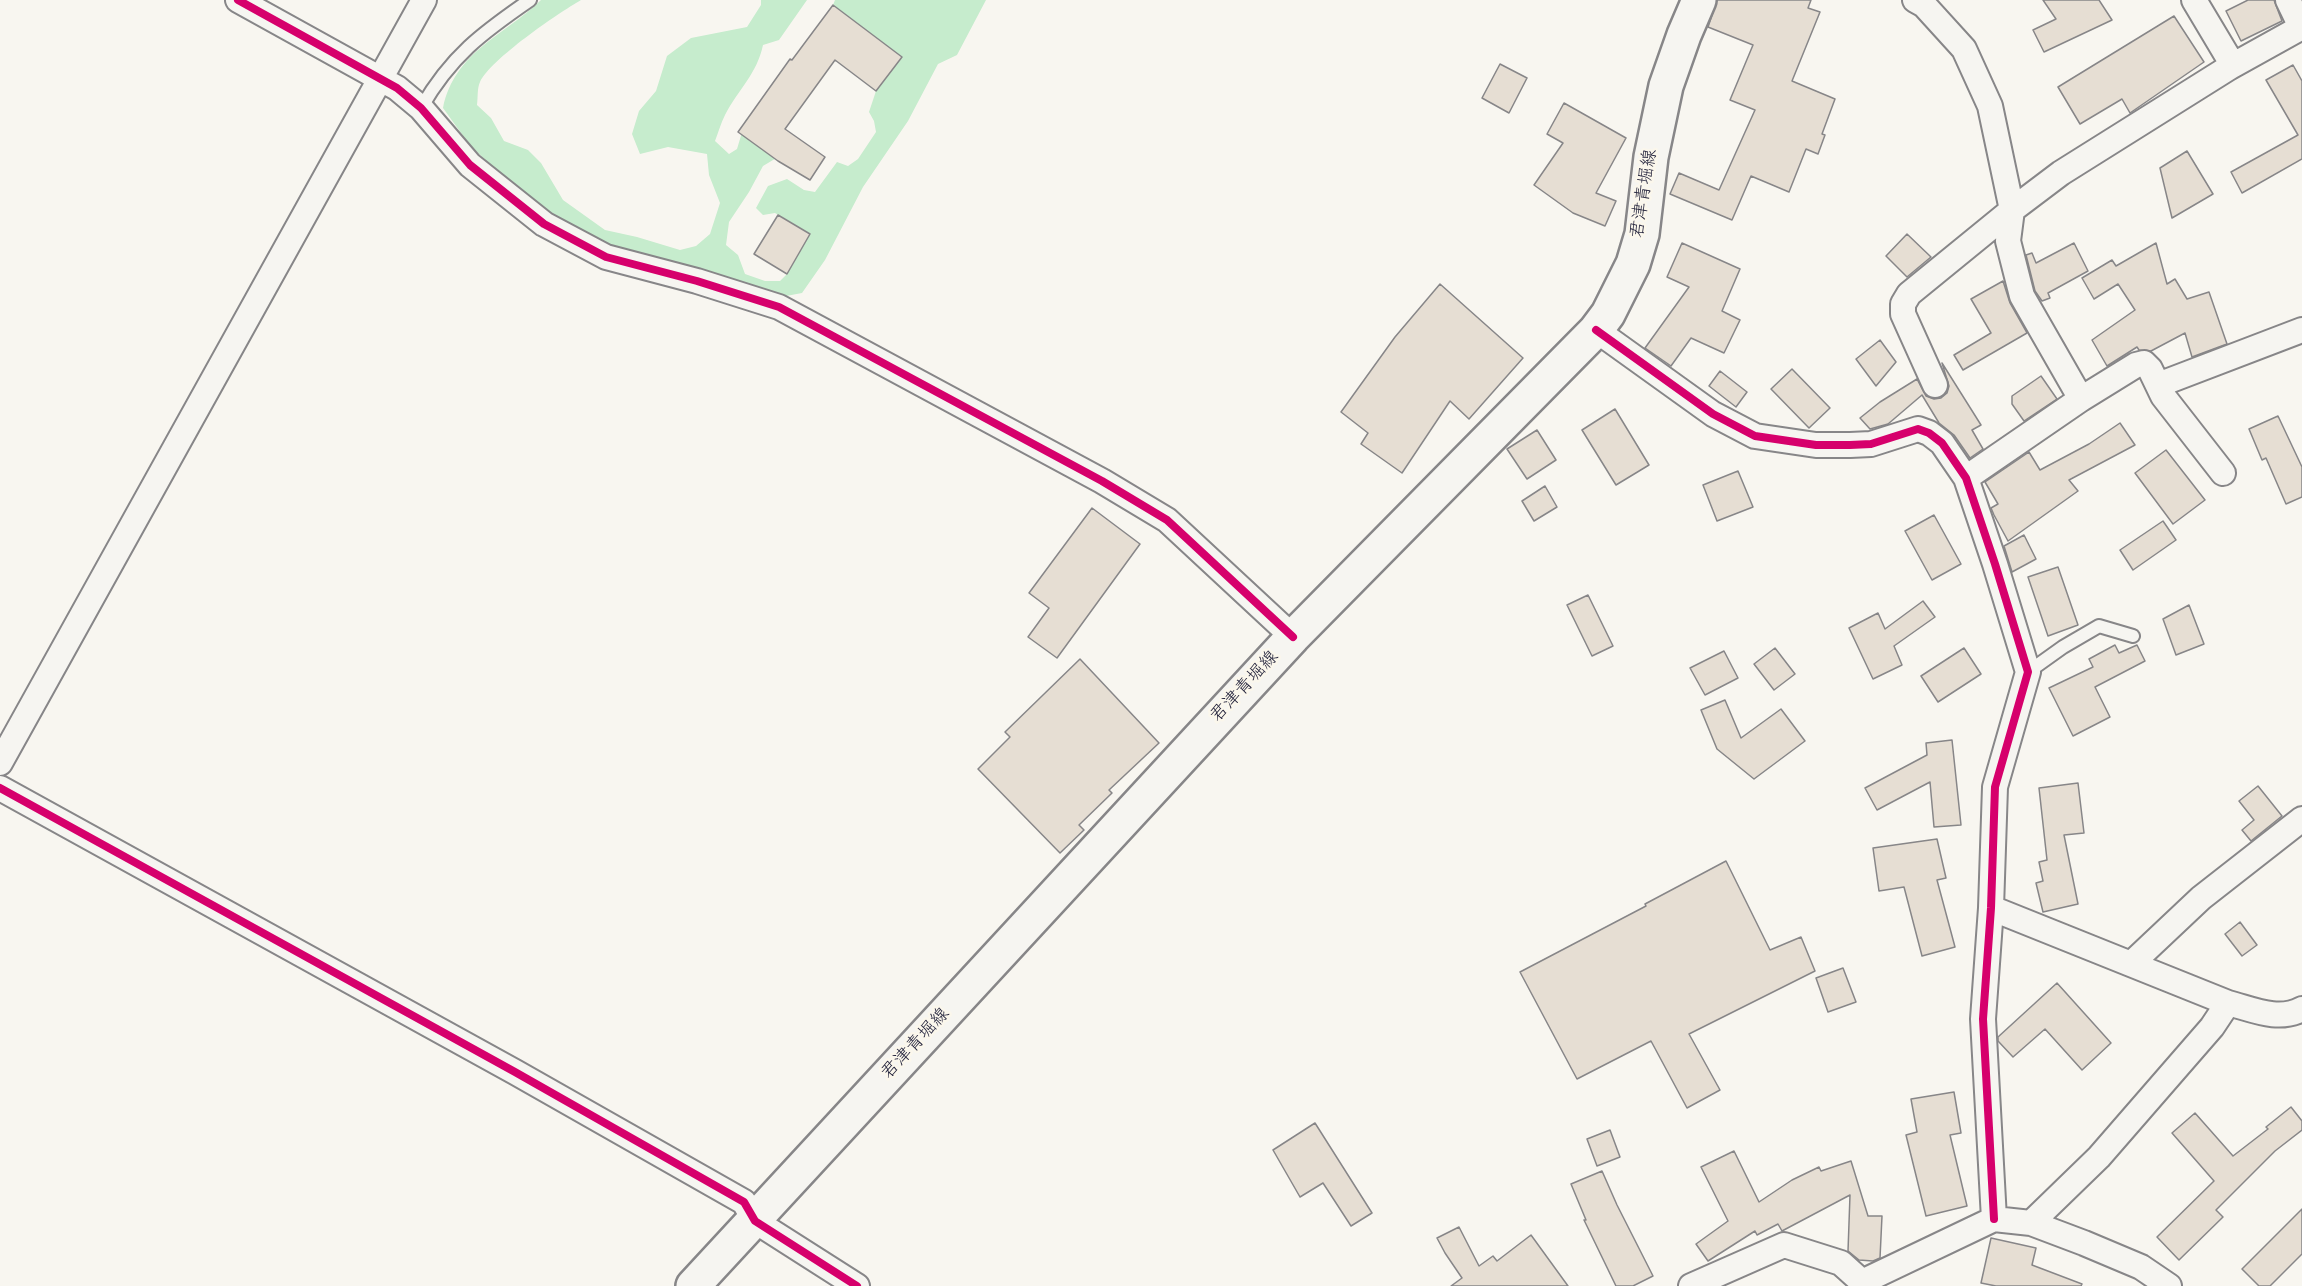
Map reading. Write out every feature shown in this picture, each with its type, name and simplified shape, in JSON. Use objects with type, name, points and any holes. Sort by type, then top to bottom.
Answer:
[{"type":"main road","name":"君津青堀線","points":[[693,1286],[1293,637],[1596,330],[1608,314],[1634,264],[1642,234],[1651,157],[1666,86],[1699,0]]},
{"type":"street","points":[[238,0],[397,88],[421,108],[470,165],[544,224],[606,257],[698,281],[779,307],[1102,481],[1167,520],[1293,637]]},
{"type":"street","points":[[0,763],[424,0]]},
{"type":"street","points":[[1915,0],[1924,5],[1964,49],[1990,106],[2012,210],[2008,241],[2022,296],[2082,399]]},
{"type":"street","points":[[2194,0],[2228,57],[2229,67]]},
{"type":"street","points":[[1935,385],[1903,314],[1903,304],[1909,294],[2061,173],[2229,67],[2301,27],[2288,0]]},
{"type":"street","points":[[1596,330],[1713,414],[1755,436],[1816,445],[1850,445],[1871,444],[1918,429],[1929,433],[1942,443],[1966,478],[2028,672],[1995,787],[1991,908],[1983,1019],[1994,1219]]},
{"type":"street","points":[[2158,385],[2302,330]]},
{"type":"street","points":[[1966,478],[2082,399],[2144,363],[2150,369],[2163,396],[2223,473]]},
{"type":"street","points":[[0,788],[515,1072],[744,1202],[755,1221],[856,1286]]},
{"type":"street","points":[[2130,964],[2201,898],[2302,819]]},
{"type":"street","points":[[1991,908],[2228,1003],[2278,1016],[2302,1009]]},
{"type":"street","points":[[2031,1223],[2098,1157],[2212,1027],[2228,1003]]},
{"type":"street","points":[[1691,1286],[1784,1245],[1841,1263],[1862,1284],[1994,1219],[2031,1223],[2141,1267],[2169,1286]]},
{"type":"lane","points":[[421,108],[436,83],[462,51],[530,0]]},
{"type":"lane","points":[[2028,672],[2063,647],[2099,626],[2133,636]]},
{"type":"green space","points":[[541,0],[581,0],[541,26],[497,61],[480,82],[477,105],[491,118],[504,141],[528,150],[541,163],[563,200],[605,230],[680,250],[696,246],[710,234],[720,203],[709,175],[707,154],[668,147],[640,154],[632,134],[639,111],[656,91],[667,56],[691,38],[747,27],[761,5],[761,0],[807,0],[779,40],[763,45],[752,73],[725,115],[715,141],[729,154],[737,149],[746,119],[758,114],[778,157],[763,166],[729,222],[726,245],[738,255],[745,274],[765,281],[780,281],[787,274],[810,234],[775,213],[763,215],[756,208],[768,186],[787,179],[804,190],[815,192],[837,162],[848,166],[858,159],[876,132],[869,112],[876,91],[902,57],[833,5],[835,0],[986,0],[957,55],[938,64],[908,121],[863,187],[825,260],[802,293],[786,296],[741,281],[715,280],[603,251],[546,214],[508,182],[469,144],[443,108],[449,88],[458,72],[470,58]]},
{"type":"building","points":[[1717,0],[1811,0],[1808,8],[1820,12],[1792,81],[1835,99],[1822,134],[1825,135],[1818,154],[1806,149],[1789,192],[1751,176],[1732,220],[1670,194],[1679,173],[1719,190],[1755,110],[1730,100],[1753,45],[1708,27]]},
{"type":"building","points":[[2043,0],[2099,0],[2112,20],[2044,52],[2033,30],[2056,19]]},
{"type":"building","points":[[2248,0],[2274,0],[2282,21],[2241,41],[2226,11]]},
{"type":"building","points":[[833,5],[902,57],[876,91],[835,60],[785,129],[825,157],[810,180],[778,161],[738,132],[790,59],[792,60]]},
{"type":"building","points":[[2174,16],[2204,62],[2130,113],[2122,99],[2080,124],[2058,87]]},
{"type":"building","points":[[1500,64],[1527,78],[1509,113],[1482,98]]},
{"type":"building","points":[[2293,65],[2302,81],[2302,159],[2242,193],[2231,172],[2298,135],[2266,80]]},
{"type":"building","points":[[1564,103],[1626,138],[1596,193],[1616,201],[1605,226],[1573,213],[1534,185],[1563,143],[1547,134]]},
{"type":"building","points":[[2187,151],[2213,194],[2172,218],[2160,168]]},
{"type":"building","points":[[778,215],[810,234],[787,274],[754,254]]},
{"type":"building","points":[[1907,234],[1931,257],[1907,277],[1886,256]]},
{"type":"building","points":[[1682,243],[1740,269],[1722,311],[1740,320],[1724,353],[1691,338],[1671,366],[1645,348],[1689,287],[1667,277]]},
{"type":"building","points":[[2074,243],[2088,271],[2048,293],[2050,298],[2042,301],[2035,291],[2026,255],[2032,253],[2036,263]]},
{"type":"building","points":[[2156,243],[2167,284],[2175,279],[2187,299],[2209,292],[2227,344],[2192,357],[2185,333],[2151,351],[2139,350],[2137,347],[2107,366],[2092,340],[2135,310],[2118,284],[2094,299],[2082,278],[2112,260],[2116,266]]},
{"type":"building","points":[[2003,281],[2010,303],[2027,333],[1963,370],[1954,355],[1991,333],[1971,299]]},
{"type":"building","points":[[1440,284],[1523,358],[1469,419],[1450,401],[1402,473],[1361,444],[1368,433],[1341,412],[1395,337]]},
{"type":"building","points":[[1880,340],[1896,362],[1876,386],[1856,359]]},
{"type":"building","points":[[1942,363],[1981,425],[1972,430],[1983,449],[1970,458],[1954,435],[1939,423],[1922,395],[1888,424],[1870,429],[1860,418],[1880,402],[1917,379],[1926,396],[1934,399],[1941,398],[1947,393],[1949,386]]},
{"type":"building","points":[[1792,369],[1830,408],[1809,428],[1771,389]]},
{"type":"building","points":[[1720,371],[1747,392],[1736,407],[1709,386]]},
{"type":"building","points":[[2041,376],[2057,399],[2024,421],[2012,404],[2012,396]]},
{"type":"building","points":[[1615,409],[1649,465],[1616,485],[1582,430]]},
{"type":"building","points":[[2278,416],[2302,467],[2302,497],[2286,504],[2266,458],[2262,460],[2249,429]]},
{"type":"building","points":[[2120,423],[2135,445],[2069,480],[2078,491],[2008,541],[1991,508],[1998,504],[1985,482],[2029,452],[2040,470],[2089,444]]},
{"type":"building","points":[[1537,430],[1556,460],[1527,479],[1507,449]]},
{"type":"building","points":[[2166,450],[2205,500],[2173,524],[2135,473]]},
{"type":"building","points":[[1738,471],[1753,507],[1717,521],[1703,485]]},
{"type":"building","points":[[1545,486],[1557,507],[1534,521],[1522,501]]},
{"type":"building","points":[[1092,508],[1140,544],[1057,658],[1028,637],[1049,608],[1029,593]]},
{"type":"building","points":[[1934,515],[1961,564],[1932,580],[1905,531]]},
{"type":"building","points":[[2163,521],[2176,540],[2133,570],[2120,550]]},
{"type":"building","points":[[2024,535],[2036,559],[2012,572],[2004,546]]},
{"type":"building","points":[[2058,567],[2078,625],[2048,636],[2028,577]]},
{"type":"building","points":[[1588,595],[1613,646],[1592,656],[1567,605]]},
{"type":"building","points":[[1923,601],[1935,617],[1894,646],[1902,665],[1873,679],[1849,628],[1878,613],[1885,629]]},
{"type":"building","points":[[2189,605],[2204,644],[2176,655],[2163,619]]},
{"type":"building","points":[[2115,645],[2119,653],[2137,645],[2145,661],[2095,687],[2110,717],[2073,736],[2049,688],[2093,667],[2089,659]]},
{"type":"building","points":[[1775,648],[1795,674],[1774,690],[1754,664]]},
{"type":"building","points":[[1964,648],[1981,674],[1938,702],[1921,676]]},
{"type":"building","points":[[1724,651],[1738,678],[1705,695],[1690,668]]},
{"type":"building","points":[[1080,659],[1159,743],[1109,790],[1112,793],[1079,825],[1084,830],[1060,853],[978,769],[1010,737],[1005,732]]},
{"type":"building","points":[[1725,700],[1741,738],[1781,709],[1805,741],[1754,779],[1717,749],[1701,710]]},
{"type":"building","points":[[1952,740],[1961,825],[1934,827],[1930,782],[1877,810],[1865,788],[1927,755],[1926,743]]},
{"type":"building","points":[[2078,783],[2084,833],[2064,835],[2078,904],[2043,912],[2036,883],[2043,881],[2039,862],[2047,860],[2039,788]]},
{"type":"building","points":[[2258,786],[2282,816],[2251,841],[2242,830],[2254,820],[2239,801]]},
{"type":"building","points":[[1937,839],[1946,878],[1937,880],[1955,947],[1922,956],[1904,887],[1879,891],[1873,848]]},
{"type":"building","points":[[1726,861],[1770,950],[1801,937],[1815,971],[1689,1034],[1720,1090],[1687,1108],[1651,1041],[1577,1079],[1520,972]]},
{"type":"building","points":[[2240,922],[2257,945],[2242,956],[2225,934]]},
{"type":"building","points":[[1843,968],[1856,1002],[1828,1012],[1816,978]]},
{"type":"building","points":[[2057,983],[2111,1043],[2082,1070],[2045,1029],[2013,1057],[1998,1041],[1998,1037]]},
{"type":"building","points":[[1954,1092],[1961,1133],[1950,1135],[1967,1206],[1926,1216],[1906,1135],[1917,1132],[1911,1099]]},
{"type":"building","points":[[2291,1107],[2302,1121],[2302,1130],[2275,1151],[2216,1210],[2223,1217],[2179,1260],[2157,1237],[2214,1181],[2172,1133],[2195,1113],[2233,1156],[2268,1129],[2266,1127]]},
{"type":"building","points":[[1315,1123],[1372,1213],[1351,1226],[1323,1183],[1300,1197],[1273,1150]]},
{"type":"building","points":[[1610,1130],[1620,1157],[1597,1166],[1587,1139]]},
{"type":"building","points":[[1734,1151],[1759,1202],[1792,1180],[1819,1167],[1821,1171],[1851,1161],[1868,1216],[1882,1216],[1880,1258],[1873,1261],[1859,1260],[1848,1251],[1850,1195],[1782,1231],[1778,1224],[1757,1235],[1755,1231],[1708,1261],[1696,1244],[1728,1221],[1701,1167]]},
{"type":"building","points":[[1602,1171],[1653,1276],[1633,1286],[1616,1286],[1584,1220],[1586,1220],[1571,1184]]},
{"type":"building","points":[[2302,1209],[2302,1254],[2270,1286],[2259,1286],[2242,1269]]},
{"type":"building","points":[[1459,1227],[1479,1266],[1493,1256],[1497,1261],[1531,1235],[1568,1286],[1451,1286],[1462,1278],[1437,1238]]},
{"type":"building","points":[[1991,1238],[2036,1248],[2032,1265],[2082,1284],[2081,1286],[1996,1286],[1981,1283]]},
{"type":"cycle path","points":[[238,0],[397,88],[421,108],[470,165],[544,224],[606,257],[697,281],[779,307],[1102,481],[1167,520],[1293,637]]},
{"type":"cycle path","points":[[1596,330],[1713,414],[1755,436],[1816,445],[1850,445],[1871,444],[1918,429],[1929,433],[1942,443],[1966,478],[2028,672],[1995,787],[1991,908],[1983,1019],[1994,1219]]},
{"type":"cycle path","points":[[0,788],[515,1072],[744,1202],[755,1221],[857,1286]]}]
